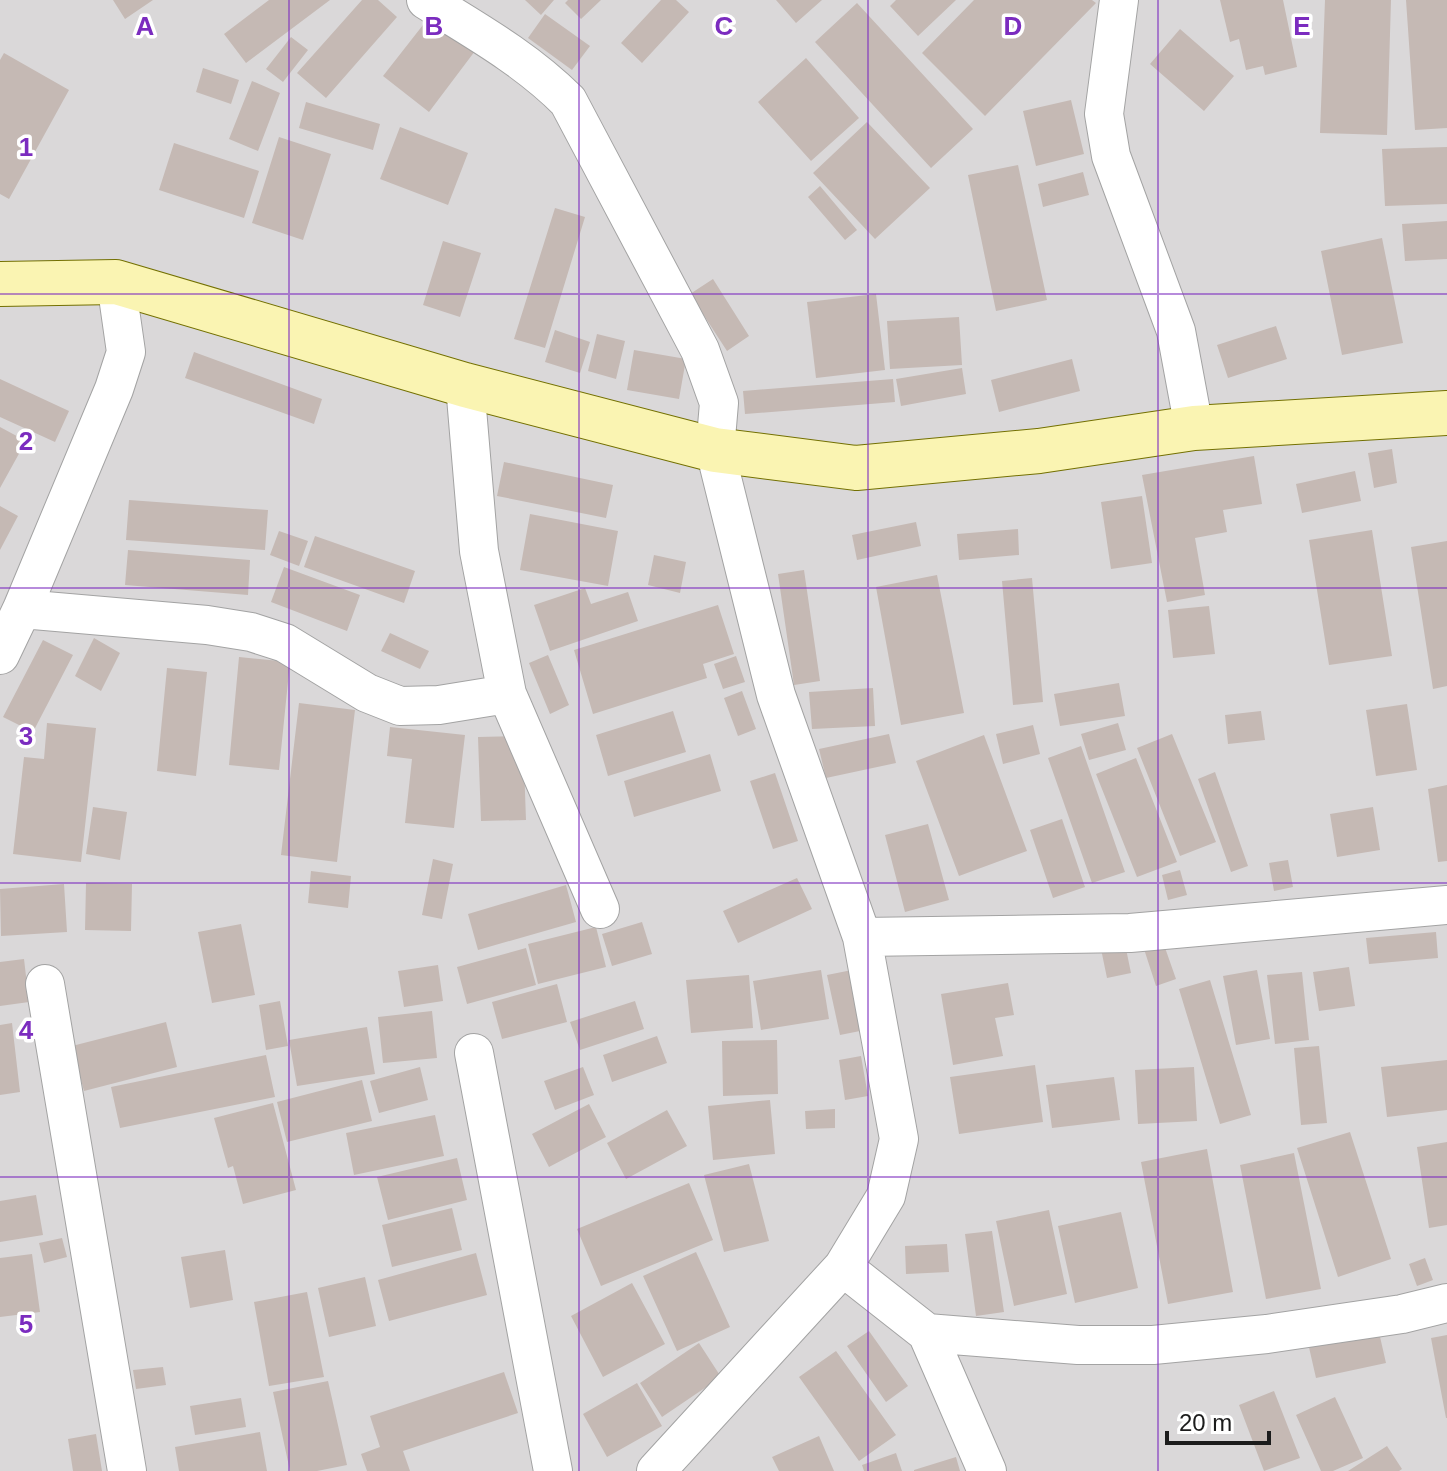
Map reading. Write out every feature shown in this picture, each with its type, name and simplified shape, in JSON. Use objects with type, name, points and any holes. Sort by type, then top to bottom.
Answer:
[{"type":"street","points":[[426,0],[511,52],[568,101],[700,350],[719,403],[715,450],[776,695],[862,937],[899,1139],[886,1196],[843,1267],[656,1471]]},
{"type":"street","points":[[1119,0],[1104,114],[1111,156],[1176,331],[1194,428]]},
{"type":"street","points":[[0,284],[116,282],[465,385],[715,450],[856,468],[992,456],[1194,428],[1447,413]]},
{"type":"street","points":[[0,655],[114,389],[126,352],[116,282]]},
{"type":"street","points":[[465,385],[479,551],[507,694],[600,909]]},
{"type":"street","points":[[22,609],[207,625],[251,632],[285,643],[367,693],[400,706],[439,705],[507,694]]},
{"type":"street","points":[[862,937],[1130,933],[1447,905]]},
{"type":"street","points":[[45,984],[127,1471]]},
{"type":"street","points":[[474,1053],[553,1471]]},
{"type":"street","points":[[843,1267],[927,1333],[987,1471]]},
{"type":"street","points":[[927,1333],[1078,1345],[1153,1345],[1267,1334],[1402,1314],[1447,1303]]},
{"type":"shaded area","points":[[0,0],[1447,0],[1447,1471],[0,1471]]},
{"type":"building","points":[[113,0],[153,0],[125,19]]},
{"type":"building","points":[[269,0],[330,0],[246,63],[224,34]]},
{"type":"building","points":[[362,0],[378,0],[397,17],[326,98],[297,73]]},
{"type":"building","points":[[525,0],[554,0],[541,15]]},
{"type":"building","points":[[568,0],[601,0],[581,19],[565,3]]},
{"type":"building","points":[[661,0],[676,0],[689,12],[642,63],[621,43]]},
{"type":"building","points":[[776,0],[822,0],[796,23]]},
{"type":"building","points":[[896,0],[956,0],[918,36],[890,6]]},
{"type":"building","points":[[974,0],[1092,0],[1096,3],[985,116],[922,53]]},
{"type":"building","points":[[1220,0],[1283,0],[1297,67],[1265,75],[1263,66],[1246,70],[1239,39],[1230,42]]},
{"type":"building","points":[[1325,0],[1391,0],[1387,135],[1320,133]]},
{"type":"building","points":[[1406,0],[1447,0],[1447,128],[1415,130]]},
{"type":"building","points":[[857,3],[973,129],[931,168],[815,42]]},
{"type":"building","points":[[545,14],[590,46],[572,70],[528,38]]},
{"type":"building","points":[[430,16],[475,51],[429,112],[383,76]]},
{"type":"building","points":[[1180,29],[1234,76],[1204,111],[1150,64]]},
{"type":"building","points":[[291,37],[308,50],[283,82],[266,69]]},
{"type":"building","points":[[4,53],[69,90],[9,199],[0,194],[0,60]]},
{"type":"building","points":[[806,58],[859,118],[811,161],[758,102]]},
{"type":"building","points":[[203,68],[239,80],[231,104],[196,92]]},
{"type":"building","points":[[252,81],[280,93],[258,151],[229,139]]},
{"type":"building","points":[[1071,100],[1084,154],[1036,166],[1023,111]]},
{"type":"building","points":[[306,102],[380,124],[373,150],[299,128]]},
{"type":"building","points":[[867,122],[930,188],[875,239],[813,173]]},
{"type":"building","points":[[400,127],[468,153],[448,205],[380,179]]},
{"type":"building","points":[[279,137],[331,154],[303,240],[252,223]]},
{"type":"building","points":[[174,143],[259,171],[244,218],[159,190]]},
{"type":"building","points":[[1447,147],[1447,204],[1385,206],[1382,149]]},
{"type":"building","points":[[1018,165],[1047,300],[996,311],[968,175]]},
{"type":"building","points":[[1083,172],[1089,195],[1043,207],[1038,184]]},
{"type":"building","points":[[820,186],[857,230],[845,240],[808,197]]},
{"type":"building","points":[[555,208],[585,217],[545,348],[514,339]]},
{"type":"building","points":[[1447,221],[1447,259],[1405,261],[1402,224]]},
{"type":"building","points":[[1382,238],[1403,343],[1342,355],[1321,251]]},
{"type":"building","points":[[443,241],[481,253],[460,317],[423,305]]},
{"type":"building","points":[[713,279],[749,336],[727,351],[690,294]]},
{"type":"building","points":[[876,294],[885,370],[816,378],[807,302]]},
{"type":"building","points":[[959,317],[962,365],[890,369],[887,321]]},
{"type":"building","points":[[1276,326],[1287,359],[1228,378],[1217,345]]},
{"type":"building","points":[[555,330],[590,342],[580,373],[545,362]]},
{"type":"building","points":[[597,334],[625,341],[616,379],[588,371]]},
{"type":"building","points":[[634,350],[686,359],[679,399],[627,390]]},
{"type":"building","points":[[194,352],[322,399],[314,424],[185,378]]},
{"type":"building","points":[[1072,359],[1080,391],[999,412],[991,380]]},
{"type":"building","points":[[962,368],[966,394],[901,406],[896,379]]},
{"type":"building","points":[[0,379],[69,411],[55,442],[0,417]]},
{"type":"building","points":[[893,379],[895,402],[745,414],[743,391]]},
{"type":"building","points":[[0,427],[26,441],[0,488]]},
{"type":"building","points":[[1392,449],[1397,483],[1374,488],[1368,453]]},
{"type":"building","points":[[1254,456],[1262,504],[1223,510],[1227,532],[1195,538],[1205,595],[1167,602],[1142,475]]},
{"type":"building","points":[[504,462],[613,485],[606,518],[497,496]]},
{"type":"building","points":[[1355,471],[1361,501],[1302,513],[1296,484]]},
{"type":"building","points":[[1142,496],[1152,563],[1111,569],[1101,502]]},
{"type":"building","points":[[129,500],[268,510],[265,550],[126,540]]},
{"type":"building","points":[[0,506],[18,516],[0,550]]},
{"type":"building","points":[[530,514],[618,531],[608,586],[520,570]]},
{"type":"building","points":[[916,522],[921,546],[857,560],[852,535]]},
{"type":"building","points":[[1018,529],[1019,555],[959,560],[957,534]]},
{"type":"building","points":[[1372,530],[1392,656],[1329,665],[1309,540]]},
{"type":"building","points":[[279,531],[308,541],[299,566],[270,555]]},
{"type":"building","points":[[315,536],[415,571],[404,603],[304,567]]},
{"type":"building","points":[[1447,541],[1447,686],[1433,689],[1411,547]]},
{"type":"building","points":[[128,550],[250,560],[248,595],[125,585]]},
{"type":"building","points":[[654,555],[686,562],[680,593],[648,585]]},
{"type":"building","points":[[284,567],[360,595],[347,631],[271,602]]},
{"type":"building","points":[[804,570],[820,681],[794,685],[778,574]]},
{"type":"building","points":[[937,575],[964,713],[901,725],[876,587]]},
{"type":"building","points":[[1032,578],[1043,702],[1013,705],[1002,581]]},
{"type":"building","points":[[585,588],[591,604],[628,592],[638,621],[550,651],[534,605]]},
{"type":"building","points":[[718,605],[734,654],[703,664],[707,678],[593,714],[574,650]]},
{"type":"building","points":[[1209,606],[1215,654],[1173,658],[1168,610]]},
{"type":"building","points":[[390,633],[429,651],[420,669],[381,651]]},
{"type":"building","points":[[94,638],[120,653],[101,691],[75,676]]},
{"type":"building","points":[[43,640],[73,655],[33,732],[3,717]]},
{"type":"building","points":[[548,655],[569,705],[550,714],[529,663]]},
{"type":"building","points":[[736,656],[745,682],[723,689],[714,664]]},
{"type":"building","points":[[239,657],[290,662],[279,770],[229,765]]},
{"type":"building","points":[[167,668],[207,672],[196,776],[157,771]]},
{"type":"building","points":[[1119,683],[1125,716],[1060,726],[1054,694]]},
{"type":"building","points":[[873,688],[875,726],[812,729],[809,692]]},
{"type":"building","points":[[742,691],[756,729],[738,736],[724,698]]},
{"type":"building","points":[[299,703],[355,710],[337,862],[281,855]]},
{"type":"building","points":[[1407,704],[1417,770],[1376,776],[1366,710]]},
{"type":"building","points":[[673,711],[686,752],[608,776],[596,735]]},
{"type":"building","points":[[1261,711],[1265,740],[1228,744],[1225,715]]},
{"type":"building","points":[[47,723],[96,728],[81,862],[13,854],[24,757],[44,759]]},
{"type":"building","points":[[1118,723],[1126,750],[1089,760],[1081,734]]},
{"type":"building","points":[[1033,725],[1040,754],[1003,764],[996,734]]},
{"type":"building","points":[[390,727],[465,735],[454,828],[405,823],[412,759],[387,756]]},
{"type":"building","points":[[889,734],[896,763],[826,778],[819,749]]},
{"type":"building","points":[[1172,734],[1216,842],[1180,856],[1137,748]]},
{"type":"building","points":[[984,735],[1027,851],[959,876],[916,761]]},
{"type":"building","points":[[523,736],[526,820],[481,821],[478,737]]},
{"type":"building","points":[[1081,746],[1125,872],[1092,883],[1048,758]]},
{"type":"building","points":[[710,754],[721,791],[634,817],[624,781]]},
{"type":"building","points":[[1136,758],[1177,862],[1137,877],[1096,774]]},
{"type":"building","points":[[1215,772],[1248,866],[1231,872],[1198,779]]},
{"type":"building","points":[[775,773],[798,841],[773,849],[750,781]]},
{"type":"building","points":[[1447,785],[1447,861],[1438,862],[1428,789]]},
{"type":"building","points":[[93,807],[127,812],[120,860],[86,854]]},
{"type":"building","points":[[1373,807],[1380,850],[1337,857],[1330,814]]},
{"type":"building","points":[[1062,819],[1085,887],[1053,898],[1030,830]]},
{"type":"building","points":[[928,824],[949,900],[905,912],[885,835]]},
{"type":"building","points":[[433,859],[453,864],[442,919],[422,915]]},
{"type":"building","points":[[1288,860],[1293,887],[1274,891],[1269,863]]},
{"type":"building","points":[[1180,870],[1187,895],[1168,900],[1162,875]]},
{"type":"building","points":[[311,871],[351,876],[348,908],[308,903]]},
{"type":"building","points":[[797,878],[812,909],[738,943],[723,911]]},
{"type":"building","points":[[86,883],[132,884],[131,931],[85,930]]},
{"type":"building","points":[[64,884],[67,932],[1,936],[0,889]]},
{"type":"building","points":[[566,885],[576,922],[478,950],[468,914]]},
{"type":"building","points":[[642,922],[652,954],[612,966],[602,934]]},
{"type":"building","points":[[241,924],[255,995],[212,1003],[198,932]]},
{"type":"building","points":[[596,927],[606,967],[538,984],[528,944]]},
{"type":"building","points":[[1436,932],[1438,958],[1369,964],[1366,938]]},
{"type":"building","points":[[1163,942],[1176,979],[1156,986],[1144,949]]},
{"type":"building","points":[[1125,944],[1131,973],[1107,978],[1101,949]]},
{"type":"building","points":[[526,948],[536,985],[467,1004],[457,967]]},
{"type":"building","points":[[24,959],[29,1002],[0,1006],[0,962]]},
{"type":"building","points":[[438,965],[443,1001],[404,1007],[398,971]]},
{"type":"building","points":[[1349,967],[1355,1006],[1319,1011],[1313,972]]},
{"type":"building","points":[[821,970],[829,1019],[761,1030],[753,981]]},
{"type":"building","points":[[852,970],[865,1030],[840,1035],[827,975]]},
{"type":"building","points":[[1257,970],[1270,1039],[1236,1045],[1223,976]]},
{"type":"building","points":[[1302,972],[1309,1040],[1275,1044],[1267,975]]},
{"type":"building","points":[[749,975],[753,1028],[691,1033],[686,980]]},
{"type":"building","points":[[1210,980],[1251,1115],[1220,1124],[1179,989]]},
{"type":"building","points":[[1008,983],[1014,1015],[995,1018],[1003,1056],[953,1065],[941,994]]},
{"type":"building","points":[[557,984],[567,1022],[502,1039],[492,1002]]},
{"type":"building","points":[[280,1001],[288,1046],[266,1050],[259,1005]]},
{"type":"building","points":[[635,1001],[644,1029],[580,1050],[570,1022]]},
{"type":"building","points":[[432,1011],[437,1058],[383,1063],[378,1017]]},
{"type":"building","points":[[166,1022],[177,1067],[84,1091],[72,1046]]},
{"type":"building","points":[[12,1023],[20,1092],[0,1095],[0,1025]]},
{"type":"building","points":[[367,1027],[375,1074],[297,1086],[289,1040]]},
{"type":"building","points":[[657,1036],[667,1063],[612,1082],[603,1055]]},
{"type":"building","points":[[777,1040],[778,1094],[723,1096],[722,1041]]},
{"type":"building","points":[[1319,1046],[1327,1123],[1301,1125],[1294,1048]]},
{"type":"building","points":[[266,1055],[275,1097],[120,1128],[111,1087]]},
{"type":"building","points":[[861,1056],[868,1096],[845,1100],[839,1060]]},
{"type":"building","points":[[1447,1060],[1447,1110],[1387,1117],[1381,1067]]},
{"type":"building","points":[[1035,1065],[1043,1122],[959,1134],[950,1077]]},
{"type":"building","points":[[420,1067],[428,1100],[379,1113],[370,1081]]},
{"type":"building","points":[[583,1067],[594,1095],[555,1110],[544,1081]]},
{"type":"building","points":[[1194,1067],[1197,1121],[1138,1124],[1135,1070]]},
{"type":"building","points":[[1114,1077],[1120,1120],[1052,1128],[1046,1085]]},
{"type":"building","points":[[362,1080],[372,1121],[287,1142],[277,1102]]},
{"type":"building","points":[[770,1100],[775,1154],[713,1160],[708,1106]]},
{"type":"building","points":[[273,1103],[296,1190],[243,1204],[233,1166],[228,1168],[214,1118]]},
{"type":"building","points":[[589,1104],[606,1137],[549,1167],[532,1134]]},
{"type":"building","points":[[835,1109],[835,1128],[806,1129],[805,1111]]},
{"type":"building","points":[[667,1110],[687,1146],[626,1179],[607,1143]]},
{"type":"building","points":[[435,1115],[444,1156],[354,1175],[346,1133]]},
{"type":"building","points":[[1350,1132],[1391,1259],[1338,1277],[1297,1148]]},
{"type":"building","points":[[1447,1142],[1447,1225],[1429,1228],[1417,1147]]},
{"type":"building","points":[[1207,1149],[1233,1292],[1168,1304],[1141,1162]]},
{"type":"building","points":[[1294,1153],[1321,1289],[1266,1299],[1240,1165]]},
{"type":"building","points":[[457,1158],[467,1200],[388,1220],[377,1177]]},
{"type":"building","points":[[749,1164],[769,1241],[724,1252],[704,1175]]},
{"type":"building","points":[[689,1183],[713,1240],[601,1286],[577,1229]]},
{"type":"building","points":[[36,1195],[43,1235],[0,1242],[0,1201]]},
{"type":"building","points":[[452,1208],[462,1250],[392,1267],[382,1225]]},
{"type":"building","points":[[1049,1210],[1067,1294],[1014,1306],[996,1221]]},
{"type":"building","points":[[1121,1212],[1138,1288],[1075,1303],[1058,1226]]},
{"type":"building","points":[[992,1231],[1004,1312],[976,1316],[965,1234]]},
{"type":"building","points":[[62,1238],[67,1257],[44,1263],[39,1243]]},
{"type":"building","points":[[947,1244],[949,1272],[906,1274],[905,1246]]},
{"type":"building","points":[[225,1250],[233,1300],[190,1308],[181,1257]]},
{"type":"building","points":[[696,1252],[730,1327],[677,1351],[643,1276]]},
{"type":"building","points":[[476,1253],[487,1295],[389,1321],[378,1280]]},
{"type":"building","points":[[32,1254],[40,1312],[0,1317],[0,1258]]},
{"type":"building","points":[[1425,1258],[1433,1280],[1417,1286],[1409,1264]]},
{"type":"building","points":[[365,1277],[376,1326],[329,1337],[318,1288]]},
{"type":"building","points":[[632,1283],[665,1344],[603,1377],[571,1316]]},
{"type":"building","points":[[307,1292],[324,1377],[269,1386],[254,1302]]},
{"type":"building","points":[[1378,1328],[1386,1363],[1316,1378],[1308,1343]]},
{"type":"building","points":[[869,1331],[908,1386],[886,1402],[847,1346]]},
{"type":"building","points":[[1447,1335],[1447,1418],[1446,1418],[1431,1338]]},
{"type":"building","points":[[699,1343],[721,1377],[662,1417],[640,1383]]},
{"type":"building","points":[[836,1351],[896,1435],[859,1461],[799,1377]]},
{"type":"building","points":[[163,1367],[166,1385],[136,1389],[133,1370]]},
{"type":"building","points":[[504,1372],[518,1413],[403,1451],[410,1471],[367,1471],[361,1454],[380,1447],[370,1416]]},
{"type":"building","points":[[328,1381],[347,1465],[317,1471],[290,1471],[273,1392]]},
{"type":"building","points":[[637,1383],[662,1426],[607,1457],[583,1414]]},
{"type":"building","points":[[1274,1391],[1300,1458],[1264,1471],[1239,1405]]},
{"type":"building","points":[[1335,1397],[1363,1458],[1333,1471],[1321,1471],[1296,1415]]},
{"type":"building","points":[[241,1398],[246,1427],[195,1435],[190,1406]]},
{"type":"building","points":[[260,1432],[267,1471],[179,1471],[175,1447]]},
{"type":"building","points":[[96,1434],[102,1471],[73,1471],[68,1439]]},
{"type":"building","points":[[819,1436],[834,1471],[779,1471],[772,1457]]},
{"type":"building","points":[[1387,1446],[1402,1469],[1399,1471],[1348,1471]]},
{"type":"building","points":[[896,1453],[902,1471],[864,1471],[862,1465]]},
{"type":"building","points":[[956,1457],[960,1471],[914,1471],[914,1470]]}]
